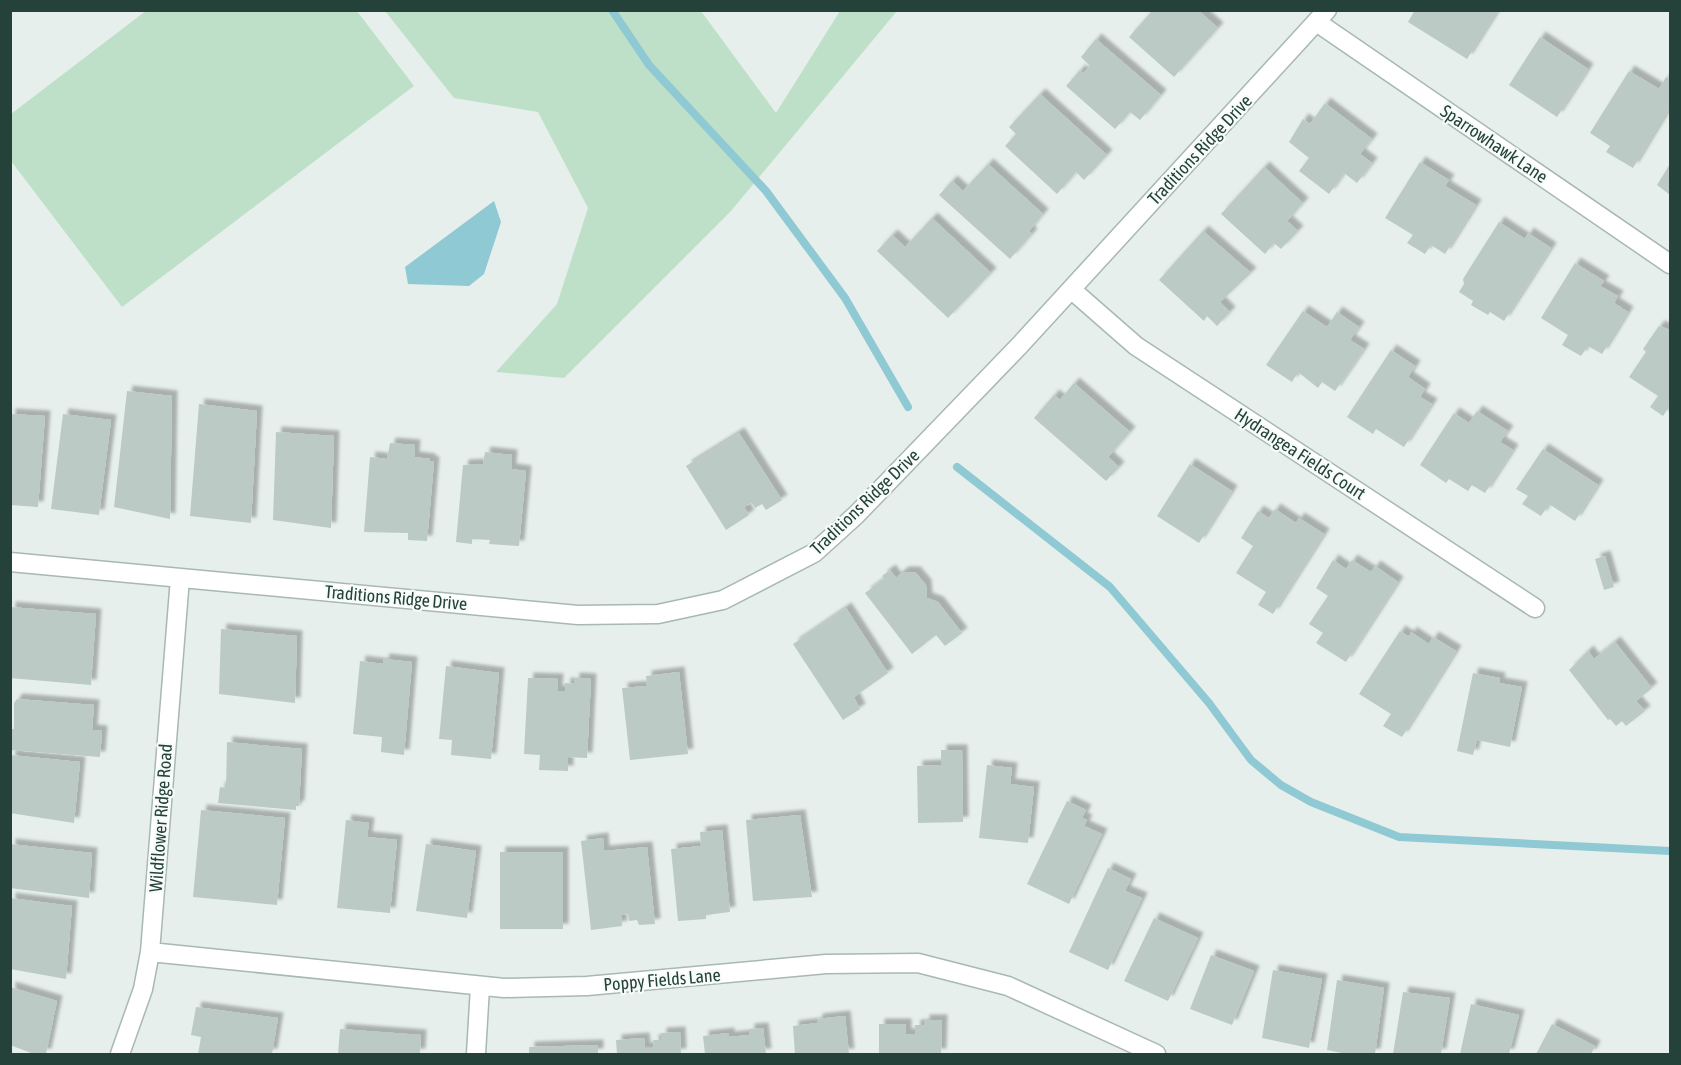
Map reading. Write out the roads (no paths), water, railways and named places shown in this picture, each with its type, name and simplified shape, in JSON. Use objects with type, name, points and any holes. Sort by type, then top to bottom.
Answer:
[{"type":"street","name":"Sparrowhawk Lane","points":[[1322,17],[1671,264]]},
{"type":"street","name":"Traditions Ridge Drive","points":[[10,562],[578,615],[658,614],[723,600],[814,553],[856,515],[1072,290],[1322,17]]},
{"type":"street","name":"Hydrangea Fields Court","points":[[1072,290],[1136,346],[1535,608]]},
{"type":"street","name":"Wildflower Ridge Road","points":[[120,1054],[143,989],[150,952],[180,578]]},
{"type":"street","name":"Poppy Fields Lane","points":[[150,952],[480,987],[587,986],[826,964],[918,963],[1008,986],[1156,1054]]},
{"type":"street","points":[[476,1054],[480,987]]},
{"type":"water","points":[[494,201],[501,222],[484,274],[469,286],[408,284],[405,267]]},
{"type":"waterway","points":[[612,10],[649,65],[766,191],[845,298],[908,407]]},
{"type":"waterway","points":[[957,467],[1110,587],[1209,703],[1251,760],[1281,785],[1311,802],[1399,837],[1670,851]]}]
